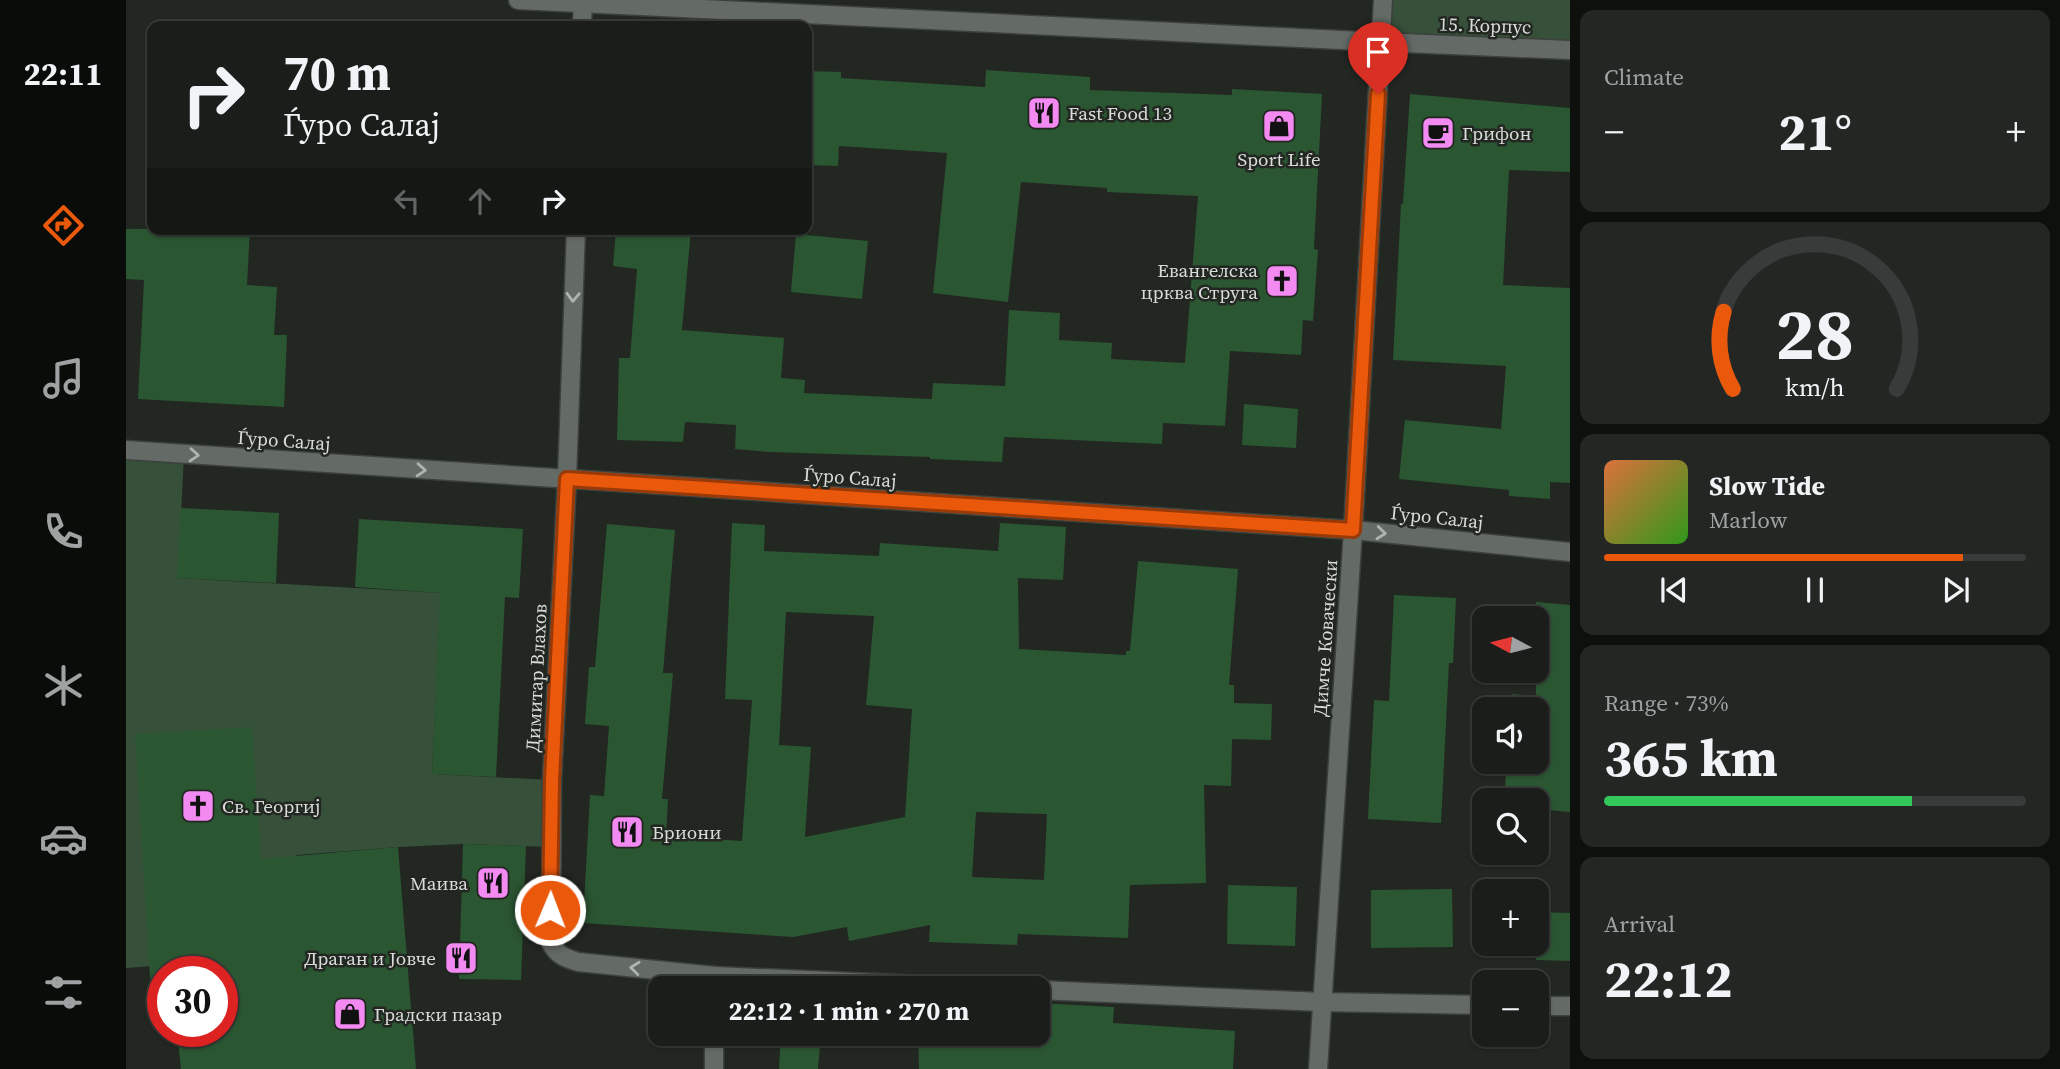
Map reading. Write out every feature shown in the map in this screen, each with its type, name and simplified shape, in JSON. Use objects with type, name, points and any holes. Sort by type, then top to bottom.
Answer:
[{"type":"street","name":"15. Корпус","points":[[518,0],[1570,50]]},
{"type":"street","name":"Димче Ковачески","points":[[1318,1069],[1353,530],[1383,0]]},
{"type":"street","points":[[582,21],[583,2]]},
{"type":"street","name":"Димитар Влахов","points":[[576,235],[552,793],[551,943],[556,952],[578,962],[674,976]]},
{"type":"street","name":"Ѓуро Салај","points":[[126,450],[1353,530],[1570,552]]},
{"type":"street","points":[[1050,991],[1322,1002],[1472,1005]]},
{"type":"street","points":[[1549,1006],[1570,1006]]},
{"type":"street","points":[[714,1046],[714,1069]]},
{"type":"green space","points":[[1383,0],[1570,0],[1570,50],[1381,42]]},
{"type":"green space","points":[[126,450],[184,454],[178,578],[442,593],[432,774],[552,780],[550,847],[463,844],[297,855],[246,959],[238,960],[238,956],[147,956],[147,966],[126,968]]},
{"type":"building","points":[[986,70],[1090,77],[1090,90],[1232,95],[1232,89],[1322,94],[1314,249],[1318,250],[1313,321],[1303,320],[1301,355],[1230,351],[1225,426],[1163,423],[1162,444],[1004,437],[1002,462],[735,449],[736,425],[685,422],[683,442],[617,440],[619,358],[630,358],[637,269],[613,266],[616,235],[690,235],[682,330],[784,338],[781,378],[805,380],[804,393],[932,399],[933,383],[1005,386],[1009,310],[1060,313],[1059,340],[1112,343],[1111,359],[1185,363],[1198,196],[1107,192],[1107,188],[1021,182],[1008,302],[933,293],[947,153],[839,146],[838,166],[812,165],[812,71],[841,72],[841,78],[985,87]]},
{"type":"building","points":[[1410,94],[1570,108],[1570,172],[1509,170],[1503,285],[1570,288],[1570,483],[1550,482],[1550,499],[1509,496],[1509,490],[1399,479],[1405,420],[1501,429],[1506,366],[1393,360]]},
{"type":"building","points":[[126,229],[147,229],[147,235],[250,235],[247,285],[277,287],[274,335],[287,335],[284,407],[138,399],[144,280],[126,279]]},
{"type":"building","points":[[796,235],[868,241],[862,299],[791,292]]},
{"type":"building","points":[[1244,404],[1298,409],[1296,448],[1242,445]]},
{"type":"building","points":[[181,508],[279,513],[276,583],[177,578]]},
{"type":"building","points":[[359,519],[523,529],[519,598],[505,597],[496,777],[432,774],[440,593],[355,587]]},
{"type":"building","points":[[732,523],[765,525],[764,551],[879,556],[880,543],[998,551],[1000,523],[1066,527],[1063,580],[1018,578],[1019,649],[1126,655],[1126,651],[1130,651],[1138,561],[1238,569],[1229,685],[1234,685],[1234,703],[1272,704],[1271,740],[1232,739],[1231,786],[1204,785],[1206,883],[1130,885],[1128,938],[1018,934],[1017,945],[929,942],[930,925],[849,941],[847,927],[793,937],[583,923],[590,795],[604,796],[609,726],[585,724],[589,667],[595,667],[607,524],[675,530],[663,673],[673,673],[662,799],[668,799],[666,836],[742,841],[752,700],[725,699]],"holes":[[[786,612],[874,616],[866,705],[912,709],[905,817],[805,837],[811,747],[779,745]],[[976,812],[1047,814],[1044,880],[972,877]]]},
{"type":"building","points":[[1394,595],[1456,598],[1453,663],[1449,663],[1441,823],[1368,819],[1374,700],[1389,701]]},
{"type":"building","points":[[1536,602],[1570,605],[1570,812],[1549,810],[1549,788],[1505,788],[1506,774],[1549,774],[1549,697],[1512,697],[1512,694],[1536,696],[1536,683],[1549,683],[1549,606],[1536,606]]},
{"type":"building","points":[[252,727],[261,859],[398,847],[416,1069],[181,1069],[179,1047],[238,1047],[238,956],[149,956],[135,734]]},
{"type":"building","points":[[463,844],[526,846],[521,980],[459,979]]},
{"type":"building","points":[[1228,885],[1297,887],[1295,946],[1227,944]]},
{"type":"building","points":[[1452,889],[1453,947],[1371,948],[1371,890]]},
{"type":"building","points":[[1549,912],[1570,913],[1570,961],[1536,960],[1536,956],[1549,956]]},
{"type":"building","points":[[1050,1004],[1114,1007],[1113,1023],[1235,1031],[1233,1069],[919,1069],[918,1046],[1050,1046]]},
{"type":"building","points":[[780,1046],[820,1046],[818,1069],[779,1069]]},
{"type":"place","name":"Fast Food 13","points":[[1044,113]]},
{"type":"place","name":"Sport Life","points":[[1279,126]]},
{"type":"place","name":"Грифон","points":[[1438,133]]},
{"type":"place","name":"Евангелска црква Струга","points":[[1282,281]]},
{"type":"place","name":"Св. Георгиј","points":[[198,806]]},
{"type":"place","name":"Бриони","points":[[627,832]]},
{"type":"place","name":"Маива","points":[[493,883]]},
{"type":"place","name":"Драган и Јовче","points":[[461,958]]},
{"type":"place","name":"Градски пазар","points":[[350,1014]]},
{"type":"route","points":[[550,910],[552,780],[567,479],[1353,530],[1378,94]]}]
